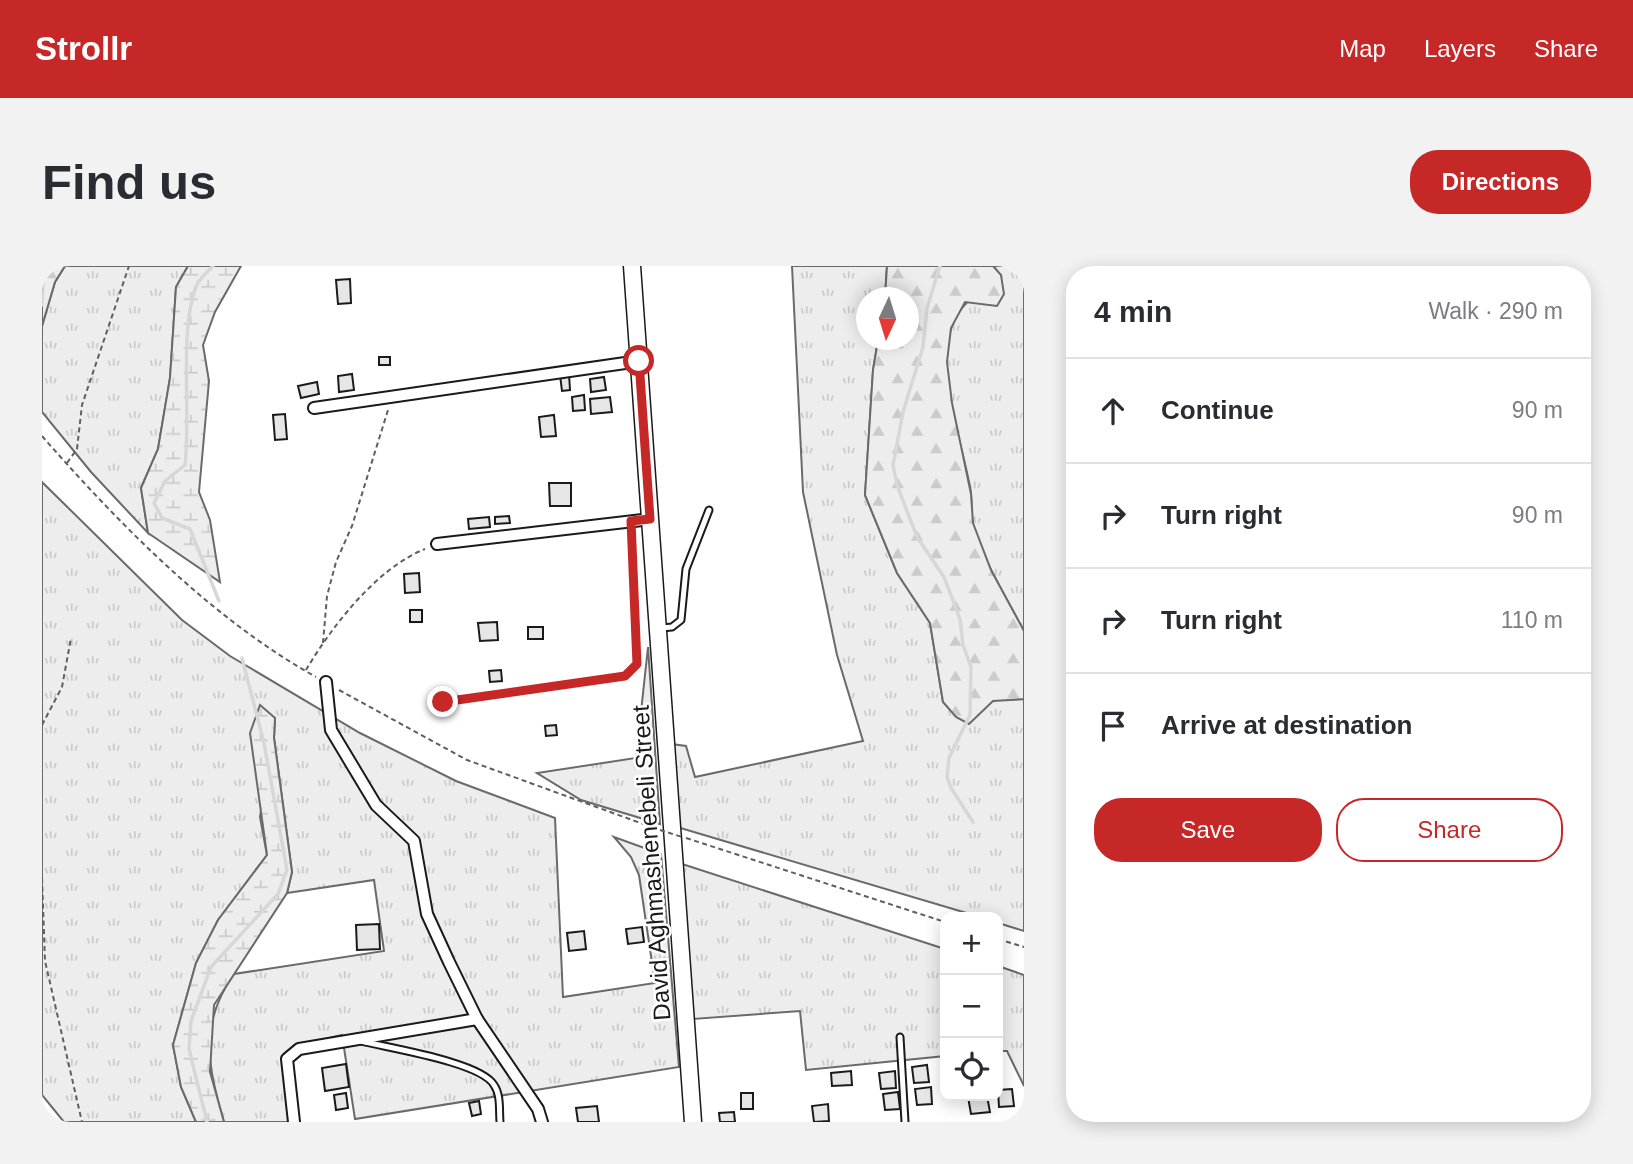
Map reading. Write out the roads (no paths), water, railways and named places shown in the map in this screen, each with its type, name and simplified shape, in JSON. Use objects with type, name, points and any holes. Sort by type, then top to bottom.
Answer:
[{"type":"street","name":"David Aghmashenebeli Street","points":[[632,266],[693,1122]]},
{"type":"street","points":[[314,408],[639,361]]},
{"type":"street","points":[[437,544],[650,519]]},
{"type":"street","points":[[326,682],[331,730],[376,805],[414,841],[427,914],[477,1019],[538,1109],[542,1122]]},
{"type":"street","points":[[294,1122],[287,1059],[291,1053],[299,1049],[477,1019]]},
{"type":"lane","points":[[658,628],[672,627],[681,620],[685,569],[709,510]]},
{"type":"lane","points":[[900,1037],[905,1122]]},
{"type":"lane","points":[[355,1040],[470,1069],[488,1078],[498,1093],[500,1122]]},
{"type":"waterway","points":[[42,305],[44,266]]},
{"type":"waterway","points":[[213,266],[197,284],[188,326],[185,465],[165,481],[154,503],[162,518],[190,529],[219,601]]},
{"type":"waterway","points":[[940,266],[927,308],[923,347],[903,412],[893,465],[897,485],[917,537],[944,577],[960,619],[963,645],[971,667],[970,715],[949,758],[947,777],[973,822]]},
{"type":"waterway","points":[[207,1122],[189,1049],[191,1021],[211,967],[278,894],[287,870],[264,743],[242,658]]}]
